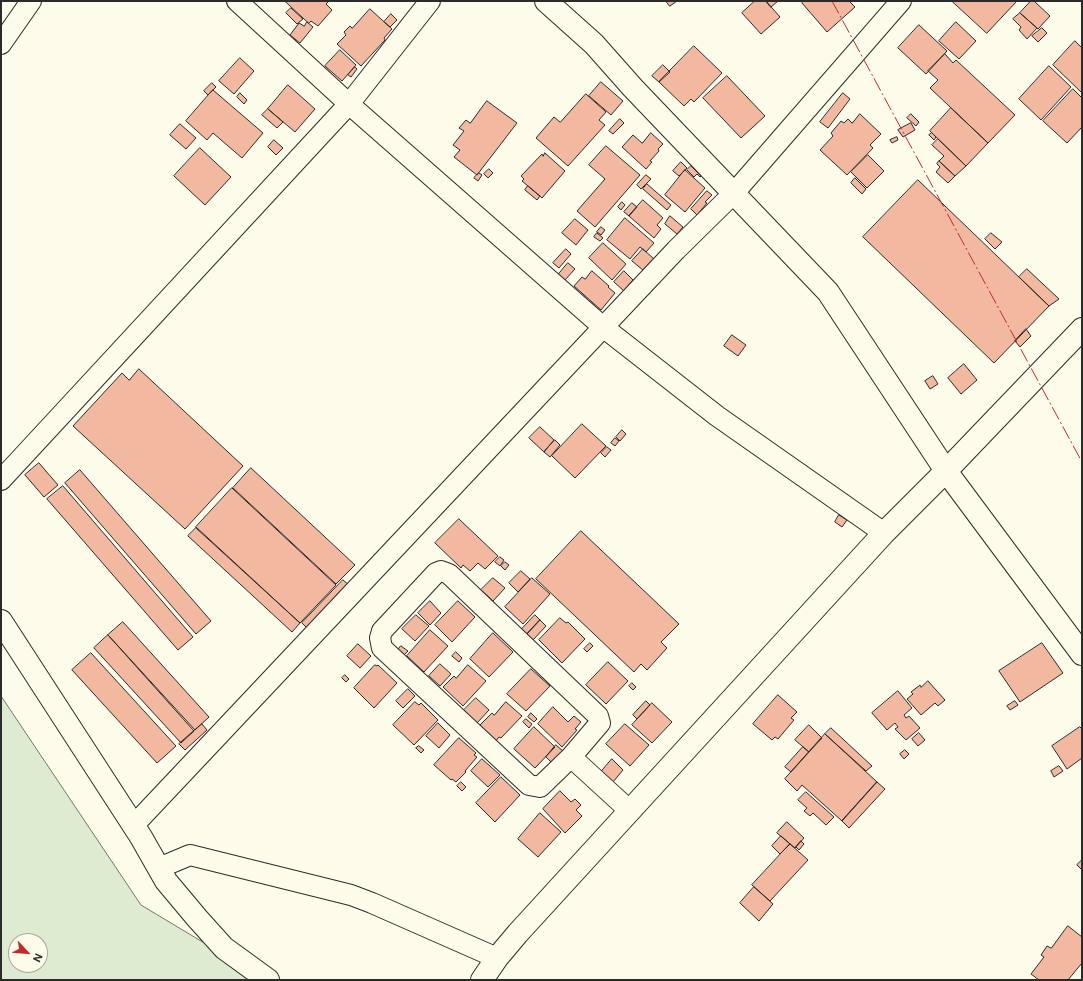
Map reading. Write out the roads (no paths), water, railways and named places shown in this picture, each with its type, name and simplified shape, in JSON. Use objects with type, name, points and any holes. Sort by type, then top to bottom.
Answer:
[{"type":"street","points":[[1,44],[31,1]]},
{"type":"street","points":[[237,1],[349,104],[603,327],[717,416],[884,533]]},
{"type":"street","points":[[1,480],[349,104],[430,1]]},
{"type":"street","points":[[546,1],[594,44],[633,88],[828,292],[946,471],[1082,653]]},
{"type":"street","points":[[134,825],[676,250],[734,193],[900,1]]},
{"type":"street","points":[[482,980],[497,958],[523,927],[884,533],[946,471],[1082,329]]},
{"type":"street","points":[[441,571],[448,574],[598,716],[600,723],[571,757],[540,787],[529,785],[382,648],[380,638],[382,631],[436,573],[441,571]]},
{"type":"street","points":[[1,621],[134,825],[166,881],[224,948],[268,980]]},
{"type":"street","points":[[571,757],[630,811]]},
{"type":"street","points":[[159,868],[190,855],[351,895],[497,958]]}]
